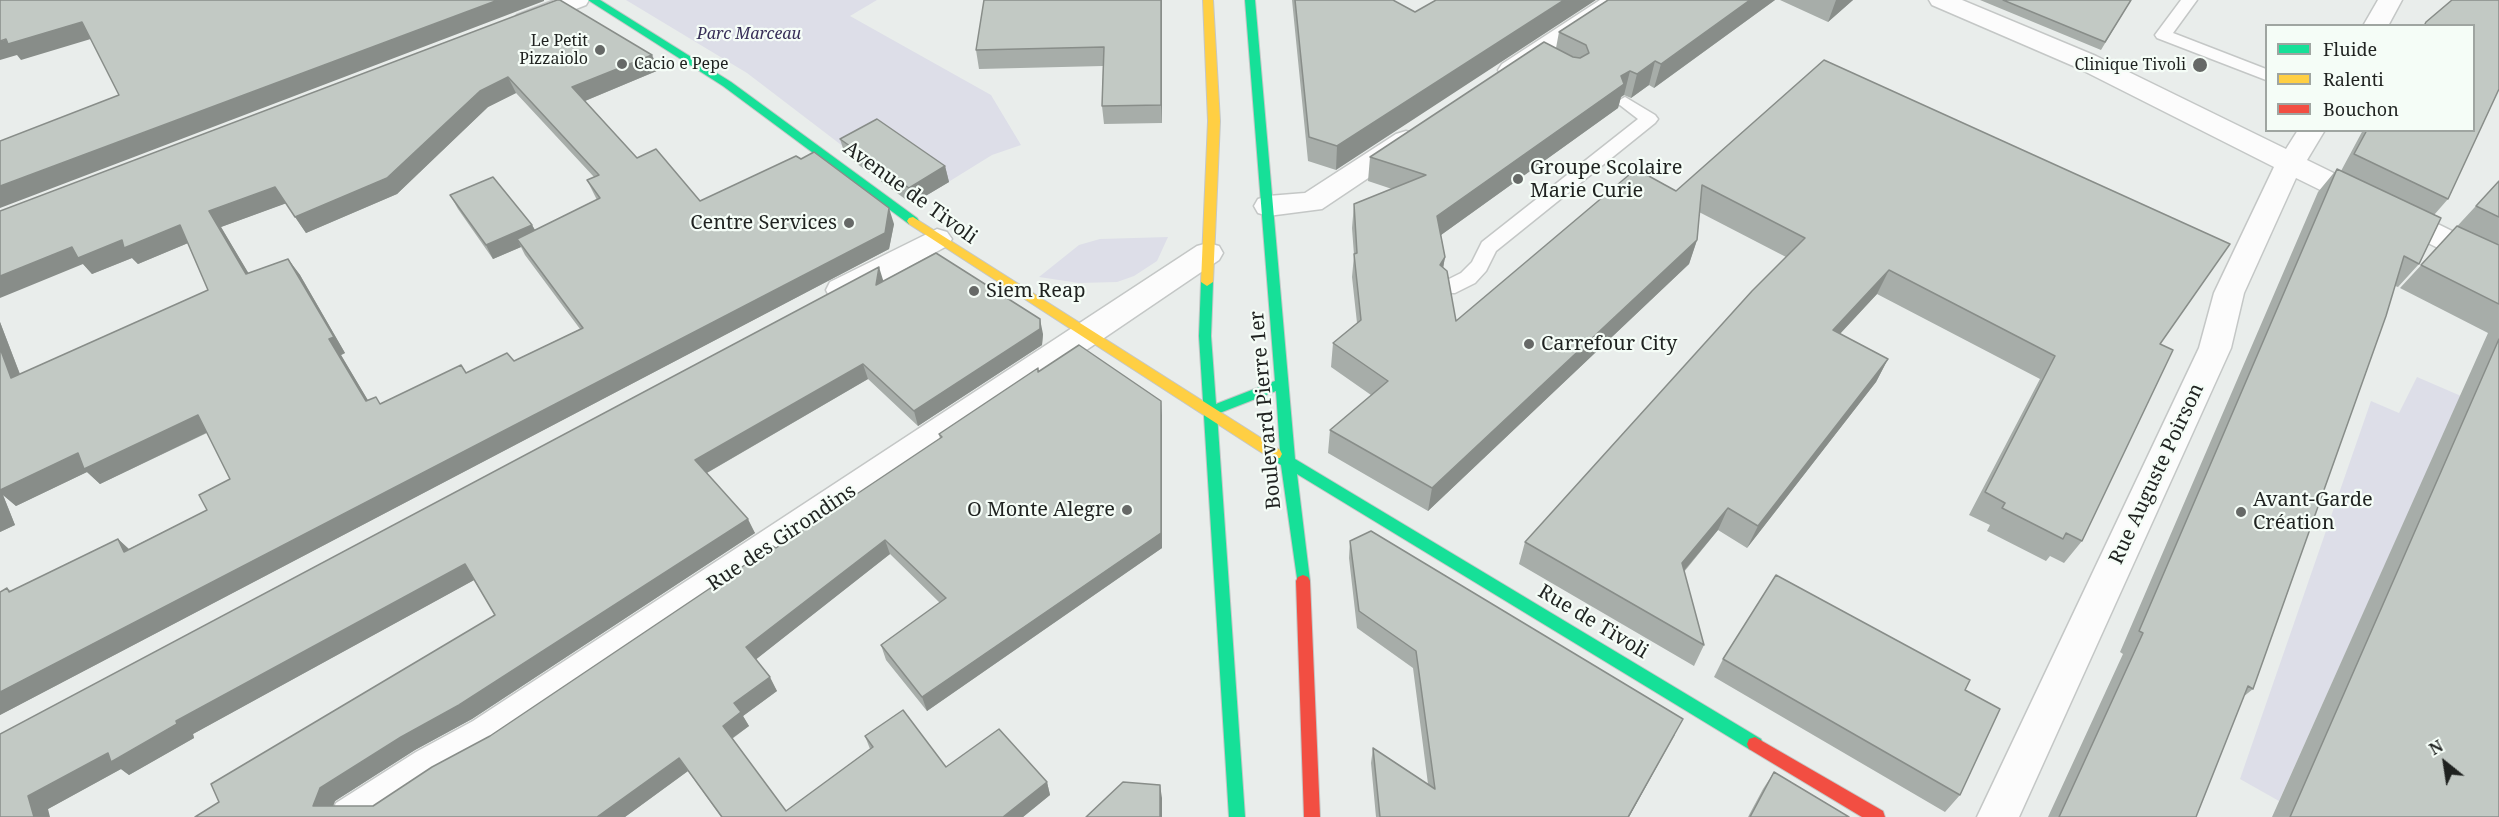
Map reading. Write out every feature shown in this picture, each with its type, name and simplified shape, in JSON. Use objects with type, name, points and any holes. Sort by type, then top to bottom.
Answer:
[{"type":"main road","name":"Avenue de Tivoli","points":[[593,0],[727,84],[937,239],[1209,412]]},
{"type":"main road","points":[[1208,0],[1214,121],[1205,336],[1237,817]]},
{"type":"main road","name":"Boulevard Pierre 1er","points":[[1250,0],[1288,462],[1304,586],[1312,817]]},
{"type":"main road","points":[[1209,412],[1283,382]]},
{"type":"main road","name":"Rue de Tivoli","points":[[1209,412],[1877,817]]},
{"type":"street","points":[[501,29],[578,0]]},
{"type":"street","points":[[1487,86],[1546,59],[1617,0]]},
{"type":"street","points":[[1941,0],[2087,62],[2499,267]]},
{"type":"street","points":[[2376,24],[2390,0]]},
{"type":"street","points":[[1268,206],[1312,202],[1429,125]]},
{"type":"street","name":"Rue Auguste Poirson","points":[[1998,817],[2215,348],[2229,292],[2282,177],[2311,132]]},
{"type":"street","points":[[813,305],[937,239]]},
{"type":"street","name":"Rue des Girondins","points":[[351,817],[430,765],[497,728],[1208,253]]},
{"type":"lane","points":[[2188,0],[2163,35],[2265,75]]},
{"type":"lane","points":[[1448,288],[1468,278],[1479,266],[1489,247],[1649,119],[1625,102]]},
{"type":"green space","name":"Parc Marceau","points":[[626,0],[877,0],[850,16],[991,95],[1021,145],[992,155],[916,202],[747,73]]},
{"type":"green space","points":[[1168,237],[1157,261],[1134,276],[1117,282],[1079,283],[1039,277],[1079,245],[1100,239]]},
{"type":"green space","points":[[2417,377],[2461,396],[2279,801],[2240,779],[2371,401],[2399,413]]},
{"type":"building","points":[[0,0],[498,0],[0,186],[0,141],[119,95],[82,22],[8,44],[6,39],[0,41]]},
{"type":"building","points":[[557,0],[652,55],[572,87],[637,158],[656,149],[700,201],[796,156],[801,159],[814,152],[889,208],[885,233],[0,692],[0,592],[7,588],[9,592],[118,539],[124,552],[207,510],[199,495],[230,479],[198,415],[84,469],[78,453],[0,490],[0,348],[11,378],[208,290],[180,225],[124,248],[122,240],[78,258],[72,247],[0,276],[0,211]],"holes":[[[508,77],[599,175],[587,180],[600,198],[517,239],[583,328],[514,361],[507,353],[466,373],[461,365],[380,404],[376,397],[366,401],[329,339],[334,337],[288,259],[246,274],[209,211],[275,187],[295,217],[387,178],[480,91]]]},
{"type":"building","points":[[984,0],[1161,0],[1161,105],[1102,106],[1104,47],[976,50]]},
{"type":"building","points":[[1295,0],[1393,0],[1415,12],[1436,0],[1564,0],[1337,146],[1309,137]]},
{"type":"building","points":[[1608,0],[1750,0],[1661,64],[1655,61],[1637,74],[1630,71],[1621,76],[1624,84],[1437,216],[1445,257],[1440,265],[1447,271],[1456,321],[1636,169],[1676,191],[1824,60],[2230,244],[2160,344],[2173,350],[2082,541],[2066,533],[2063,539],[2002,508],[2005,503],[1985,492],[2055,356],[1889,270],[1833,330],[1888,359],[1758,526],[1728,508],[1682,563],[1704,645],[1525,542],[1752,291],[1805,238],[1702,185],[1697,240],[1432,488],[1330,430],[1388,381],[1333,343],[1361,320],[1354,254],[1357,253],[1354,204],[1426,175],[1370,157],[1544,42],[1573,57],[1580,58],[1589,53],[1586,45],[1559,32]]},
{"type":"building","points":[[2003,0],[2131,0],[2105,42]]},
{"type":"building","points":[[2452,0],[2499,0],[2499,89],[2448,199],[2354,154],[2366,132],[2475,132],[2475,24],[2425,24]]},
{"type":"building","points":[[877,119],[945,166],[909,188],[840,139]]},
{"type":"building","points":[[2337,169],[2441,218],[2419,264],[2404,256],[2386,316],[2253,689],[2248,686],[2196,817],[2059,817],[2143,633],[2139,631]]},
{"type":"building","points":[[493,177],[532,225],[486,245],[450,195]]},
{"type":"building","points":[[2499,181],[2499,217],[2476,206]]},
{"type":"building","points":[[2457,226],[2499,245],[2499,304],[2421,265]]},
{"type":"building","points":[[936,253],[1040,319],[1040,329],[914,411],[863,364],[695,460],[748,519],[459,705],[401,737],[320,788],[313,806],[373,806],[432,767],[490,736],[773,546],[776,548],[942,437],[939,434],[1038,368],[1038,372],[1079,345],[1161,401],[1161,533],[922,697],[881,645],[946,598],[885,540],[746,647],[770,677],[734,703],[741,712],[723,726],[786,811],[873,747],[865,736],[903,710],[946,767],[999,729],[1047,782],[1003,817],[722,817],[679,758],[597,817],[195,817],[219,802],[211,784],[495,615],[465,564],[176,721],[177,724],[111,762],[108,753],[28,796],[34,817],[0,817],[0,734],[879,267],[876,285]]},
{"type":"building","points":[[2499,339],[2499,817],[2290,817]]},
{"type":"building","points":[[1371,531],[1683,719],[1628,817],[1380,817],[1373,748],[1435,789],[1416,651],[1359,611],[1350,541]]},
{"type":"building","points":[[1776,575],[1970,680],[1965,690],[2000,709],[1960,795],[1723,659]]},
{"type":"building","points":[[1774,772],[1849,817],[1750,817]]},
{"type":"building","points":[[1123,782],[1160,785],[1160,817],[1086,817]]},
{"type":"traffic: fast","points":[[593,0],[727,84],[913,221]]},
{"type":"traffic: fast","points":[[1250,0],[1288,462],[1303,581]]},
{"type":"traffic: fast","points":[[1207,282],[1205,336],[1237,817]]},
{"type":"traffic: fast","points":[[1209,412],[1283,383]]},
{"type":"traffic: fast","points":[[1275,454],[1755,744]]},
{"type":"traffic: slow","points":[[1207,282],[1214,121],[1208,0]]},
{"type":"traffic: slow","points":[[913,221],[1275,454]]},
{"type":"traffic: jam","points":[[1303,581],[1312,817]]},
{"type":"traffic: jam","points":[[1755,744],[1877,817]]},
{"type":"place","name":"Le Petit Pizzaiolo","points":[[600,50]]},
{"type":"place","name":"Cacio e Pepe","points":[[622,64]]},
{"type":"place","name":"Clinique Tivoli","points":[[2200,65]]},
{"type":"place","name":"Groupe Scolaire Marie Curie","points":[[1518,179]]},
{"type":"place","name":"Centre Services","points":[[849,223]]},
{"type":"place","name":"Siem Reap","points":[[974,291]]},
{"type":"place","name":"Carrefour City","points":[[1529,344]]},
{"type":"place","name":"O Monte Alegre","points":[[1127,510]]},
{"type":"place","name":"Avant-Garde Création","points":[[2241,512]]}]
